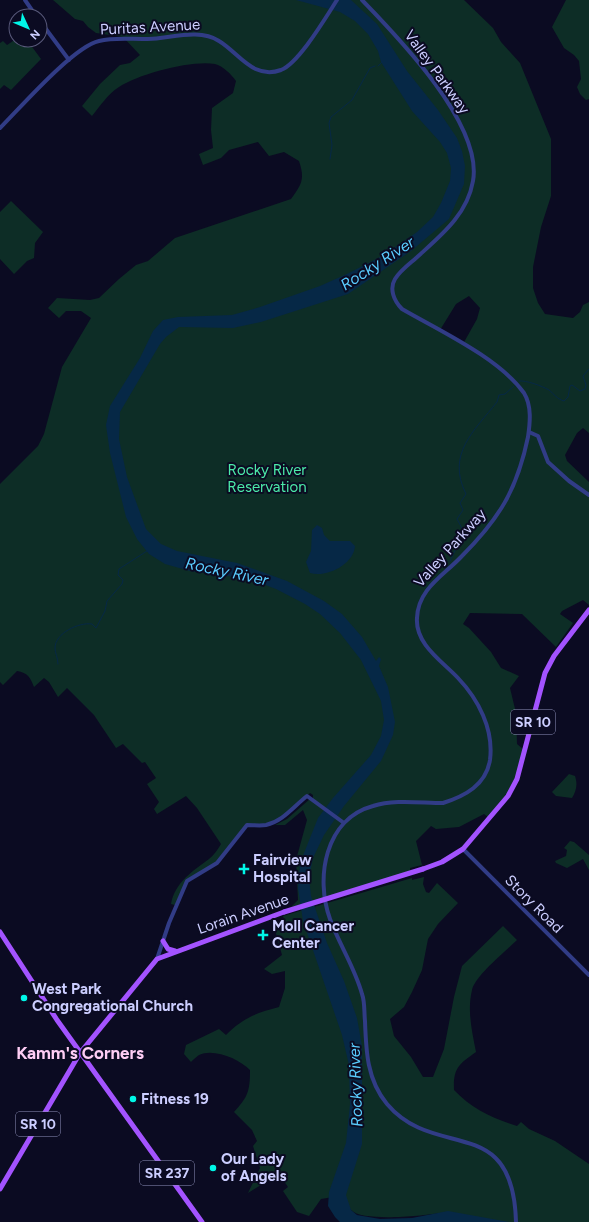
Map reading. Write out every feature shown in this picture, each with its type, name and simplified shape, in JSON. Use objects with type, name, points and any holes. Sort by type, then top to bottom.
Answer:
[{"type":"main road","name":"SR 10","points":[[463,849],[508,796],[517,780],[545,673],[554,656],[589,610]]},
{"type":"main road","name":"Lorain Avenue","points":[[157,958],[284,912],[423,869],[442,862],[463,849]]},
{"type":"main road","name":"SR 237","points":[[0,932],[80,1053],[202,1222]]},
{"type":"main road","points":[[163,941],[168,949],[176,951]]},
{"type":"main road","name":"SR 10","points":[[0,1189],[80,1053],[157,958]]},
{"type":"street","name":"Puritas Avenue","points":[[0,128],[69,60],[87,46],[101,40],[158,39],[182,35],[205,36],[223,43],[253,69],[272,72],[280,70],[293,62],[338,0]]},
{"type":"street","name":"Valley Parkway","points":[[362,0],[404,45],[439,91],[465,134],[474,163],[472,189],[461,213],[447,230],[400,272],[393,284],[393,297],[402,309],[500,367],[524,394],[528,402],[530,413],[529,432],[520,471],[505,503],[474,543],[422,596],[417,612],[416,621],[421,639],[429,650],[464,684],[475,699],[484,717],[491,746],[489,764],[486,773],[480,782],[470,792],[453,800],[443,803],[374,805],[360,811],[344,823],[336,834],[328,852],[324,870],[324,894],[330,919],[363,996],[367,1063],[374,1082],[387,1104],[403,1119],[415,1127],[474,1145],[493,1154],[510,1179],[515,1199],[516,1221]]},
{"type":"street","points":[[48,32],[69,60]]},
{"type":"street","points":[[529,432],[538,436],[548,462],[569,482],[589,495]]},
{"type":"street","points":[[157,958],[187,881],[216,862],[244,828],[250,825],[265,825],[276,821],[306,796],[344,823]]},
{"type":"street","name":"Story Road","points":[[463,849],[589,975]]},
{"type":"green space","name":"Rocky River Reservation","points":[[53,0],[464,0],[493,28],[501,42],[520,63],[551,139],[551,196],[541,227],[533,267],[533,288],[538,303],[545,314],[573,318],[580,312],[583,305],[589,302],[589,433],[583,428],[577,433],[565,455],[567,461],[589,482],[589,605],[583,600],[562,611],[560,614],[573,623],[556,647],[522,614],[470,613],[463,624],[469,628],[491,652],[501,668],[519,676],[510,688],[516,713],[517,744],[524,750],[516,782],[488,817],[484,814],[459,827],[436,829],[431,826],[416,841],[422,865],[410,868],[411,875],[291,907],[298,900],[296,860],[307,820],[303,810],[285,825],[275,825],[287,819],[311,798],[313,799],[313,795],[310,793],[285,816],[265,826],[248,824],[217,862],[186,881],[175,905],[171,904],[176,889],[181,883],[211,857],[221,844],[197,808],[186,796],[157,814],[154,809],[159,802],[147,784],[156,778],[145,762],[142,763],[123,744],[116,748],[94,715],[67,688],[58,697],[49,682],[44,678],[34,687],[28,676],[17,671],[3,685],[0,682],[0,484],[38,446],[44,434],[62,367],[91,318],[81,311],[66,311],[59,318],[48,308],[57,298],[90,300],[99,298],[136,265],[148,261],[175,238],[291,199],[300,185],[302,177],[299,161],[284,152],[269,156],[258,142],[229,150],[221,158],[203,165],[199,154],[213,148],[211,130],[212,108],[233,93],[236,81],[227,71],[215,64],[205,63],[179,66],[139,77],[119,87],[111,93],[92,116],[82,106],[100,84],[120,65],[130,63],[140,55],[123,37],[96,33],[83,21],[75,19]],"holes":[[[469,296],[480,308],[477,319],[463,344],[440,330],[456,304]]]},
{"type":"green space","points":[[566,0],[589,0],[589,99],[586,100],[580,94],[577,87],[581,79],[579,61],[574,55],[564,48],[552,27]]},
{"type":"green space","points":[[3,41],[8,44],[8,48],[33,48],[41,59],[11,90],[4,85],[0,89],[0,43]]},
{"type":"green space","points":[[11,201],[43,232],[35,243],[34,258],[27,261],[14,274],[0,259],[0,212]]},
{"type":"green space","points":[[569,774],[575,776],[576,782],[572,798],[556,796],[552,792]]},
{"type":"green space","points":[[570,841],[574,842],[589,855],[589,870],[583,859],[567,868],[556,863],[555,861],[566,856],[567,850],[564,848]]},
{"type":"green space","points":[[424,877],[423,884],[426,892],[429,893],[437,883],[458,903],[438,924],[428,939],[422,970],[412,992],[404,1007],[390,1019],[394,1036],[411,1057],[423,1077],[433,1077],[444,1049],[454,997],[462,966],[503,926],[517,940],[485,971],[474,984],[470,1013],[476,1052],[458,1067],[455,1076],[454,1090],[475,1108],[499,1120],[517,1126],[521,1122],[529,1129],[555,1141],[589,1164],[589,1222],[443,1222],[439,1213],[393,1217],[367,1216],[357,1214],[351,1210],[345,1195],[321,1199],[309,1216],[297,1212],[283,1191],[288,1187],[279,1174],[248,1193],[260,1168],[253,1146],[257,1141],[252,1130],[234,1112],[245,1098],[249,1089],[250,1070],[240,1062],[226,1056],[212,1053],[199,1055],[191,1062],[184,1054],[186,1045],[219,1029],[226,1035],[244,1020],[279,1007],[285,988],[285,971],[272,974],[264,969],[282,955],[275,930],[286,927],[283,916],[412,878],[412,880]]},
{"type":"water","name":"Rocky River","points":[[296,0],[351,0],[377,24],[407,71],[438,110],[457,138],[462,151],[465,166],[464,184],[449,219],[411,251],[348,294],[261,322],[233,328],[179,327],[166,337],[160,344],[120,412],[119,439],[127,477],[146,529],[161,544],[177,551],[237,563],[287,581],[324,601],[342,614],[362,637],[376,661],[379,657],[381,659],[379,666],[388,687],[395,722],[393,735],[381,761],[344,806],[324,835],[313,858],[309,877],[311,896],[327,943],[344,981],[357,1018],[362,1046],[362,1144],[346,1195],[351,1210],[357,1215],[380,1219],[412,1218],[448,1211],[509,1222],[340,1222],[328,1206],[329,1192],[346,1143],[350,1104],[349,1065],[342,1035],[303,921],[298,888],[300,863],[318,818],[333,798],[371,755],[381,736],[384,720],[381,701],[361,660],[340,633],[320,614],[305,604],[276,589],[249,579],[190,571],[165,564],[149,554],[137,539],[126,517],[110,453],[106,425],[110,406],[140,358],[153,331],[163,320],[178,317],[232,315],[320,286],[382,256],[417,232],[433,217],[441,203],[450,181],[451,168],[447,153],[440,142],[412,111],[381,62],[378,51],[368,34],[355,21],[340,12]]},
{"type":"water","points":[[317,525],[322,528],[324,535],[330,541],[350,541],[355,546],[350,559],[345,564],[331,571],[317,574],[310,573],[306,562],[311,551],[312,530]]},
{"type":"waterway","points":[[378,66],[382,62]]},
{"type":"waterway","points":[[330,159],[332,145],[329,123],[331,117],[352,100],[370,68],[375,66]]},
{"type":"waterway","points":[[519,381],[530,382],[549,390],[557,398],[564,401],[568,397],[570,386],[572,385],[580,391],[585,389],[586,385],[583,376],[589,369]]},
{"type":"waterway","points":[[450,561],[464,532],[457,519],[463,510],[460,503],[466,494],[461,480],[459,467],[465,444],[497,402],[499,395],[505,394],[514,386]]},
{"type":"waterway","points":[[58,664],[55,648],[59,638],[63,633],[81,625],[92,624],[96,628],[105,611],[107,601],[122,584],[123,580],[118,575],[119,569],[147,551]]},
{"type":"place","name":"Fairview Hospital","points":[[244,869]]},
{"type":"place","name":"Moll Cancer Center","points":[[263,935]]},
{"type":"place","name":"West Park Congregational Church","points":[[24,998]]},
{"type":"place","name":"Fitness 19","points":[[133,1099]]},
{"type":"place","name":"Our Lady of Angels","points":[[213,1168]]},
{"type":"district","name":"Kamm's Corners","points":[[80,1053]]}]
